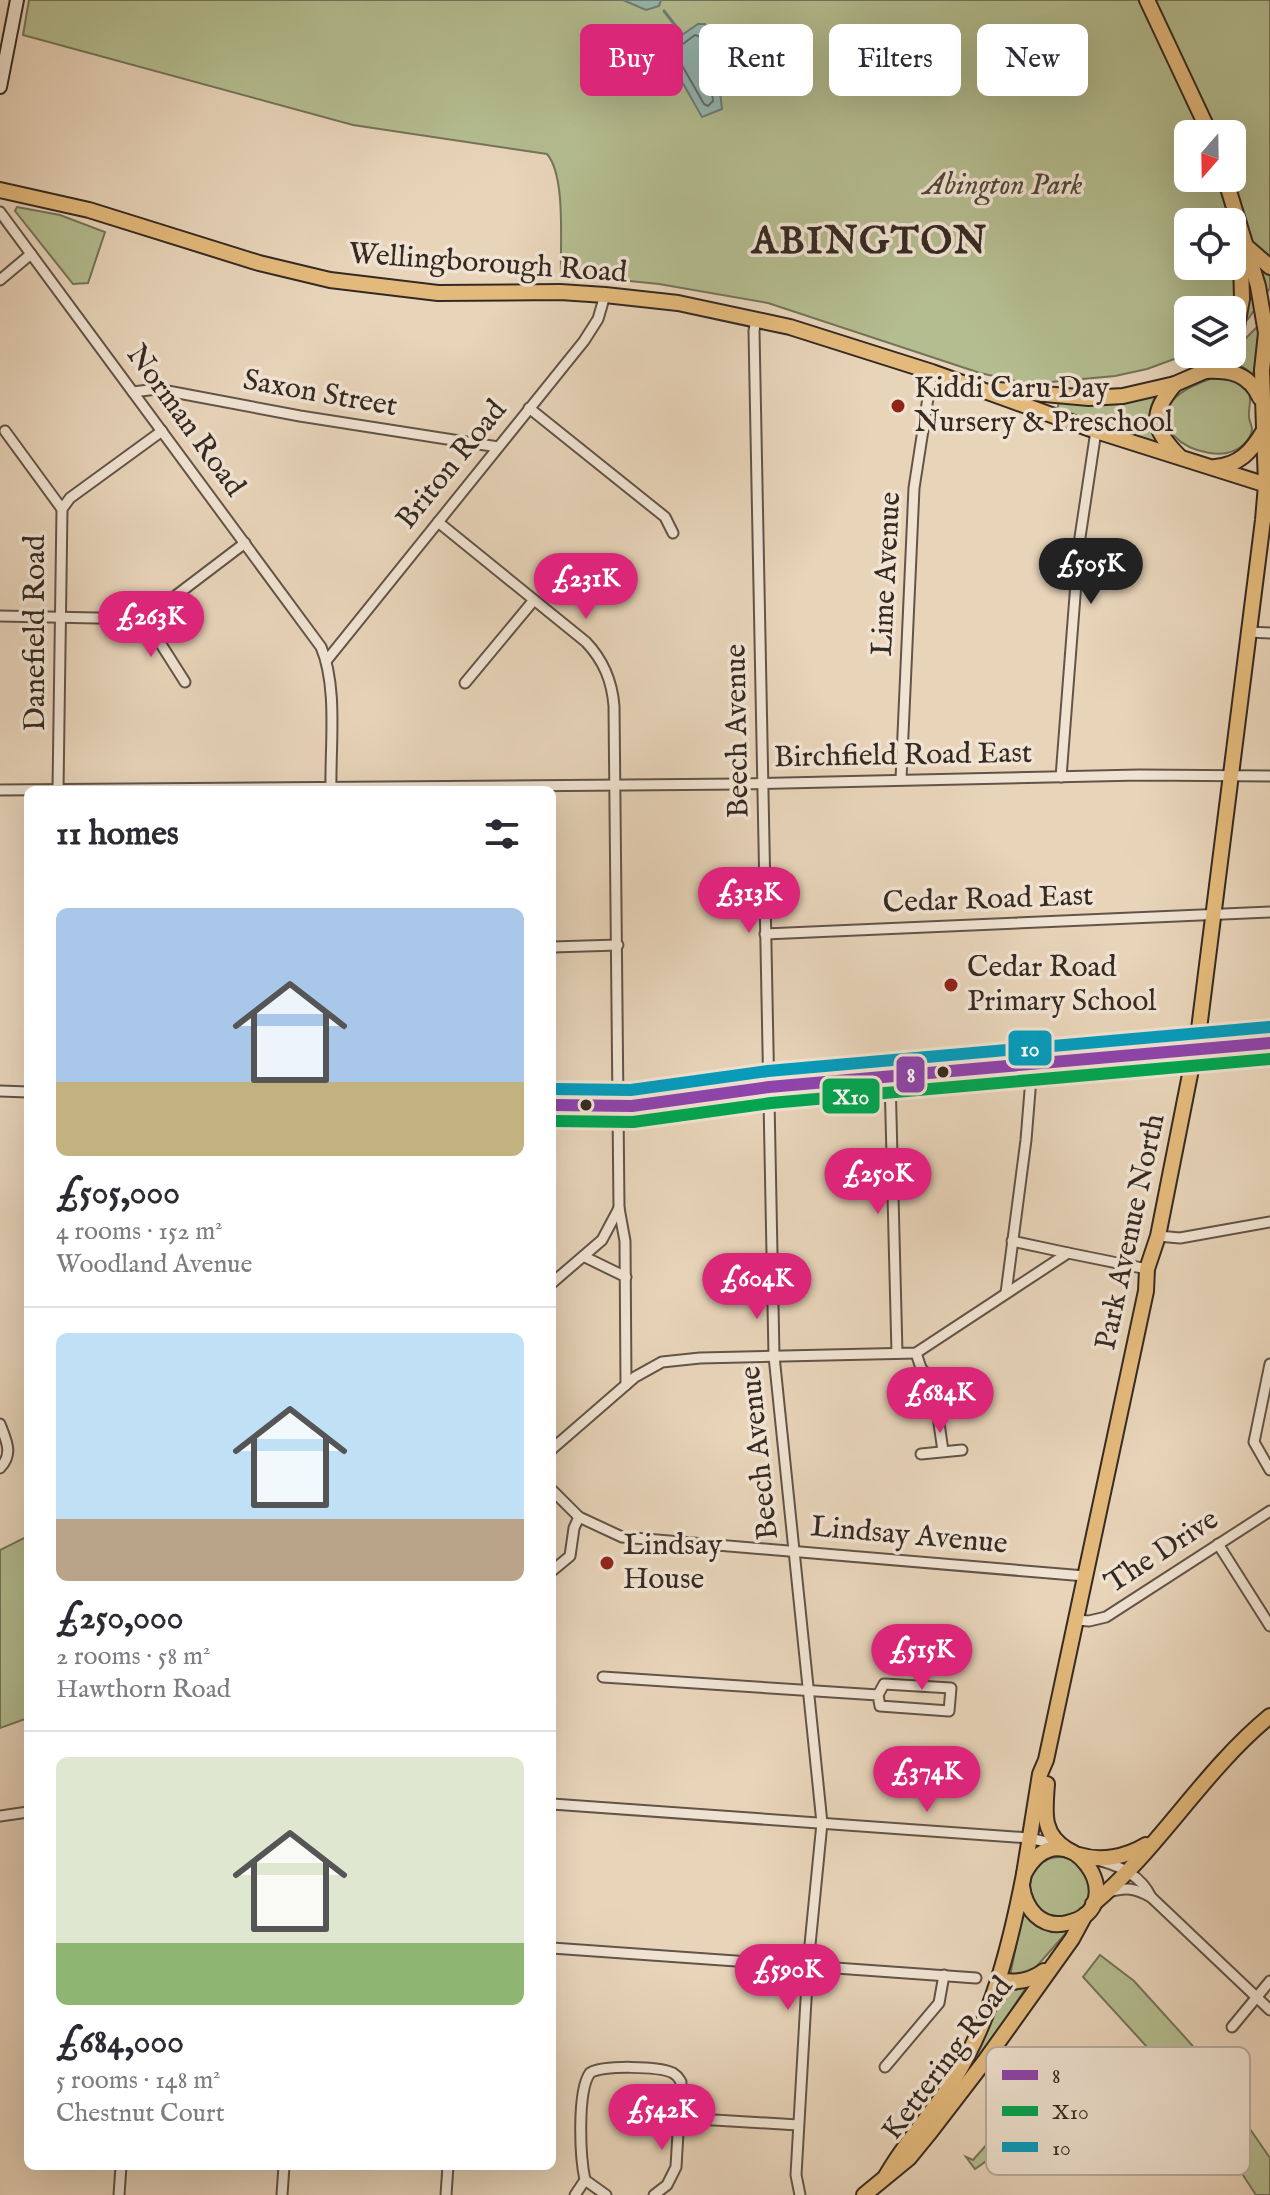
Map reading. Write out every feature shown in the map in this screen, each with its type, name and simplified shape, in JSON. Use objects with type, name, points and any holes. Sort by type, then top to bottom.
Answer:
[{"type":"main road","points":[[1147,0],[1203,120]]},
{"type":"main road","name":"Wellingborough Road","points":[[0,190],[89,210],[259,263],[330,280],[438,293],[560,292],[605,295],[678,303],[756,319],[845,343],[1182,459]]},
{"type":"main road","points":[[1246,246],[1270,267]]},
{"type":"main road","points":[[1246,249],[1267,309],[1268,337],[1262,401],[1268,486],[1263,520]]},
{"type":"main road","points":[[1246,331],[1267,309]]},
{"type":"main road","name":"Wellingborough Road","points":[[974,386],[1089,398],[1123,396],[1175,384],[1208,368]]},
{"type":"main road","points":[[1205,371],[1221,370],[1245,377],[1262,401]]},
{"type":"main road","points":[[1175,384],[1158,408],[1157,427],[1182,459],[1268,486]]},
{"type":"main road","points":[[1210,467],[1228,466],[1239,460],[1263,432]]},
{"type":"main road","points":[[1238,477],[1255,493],[1263,520]]},
{"type":"main road","points":[[1263,520],[1270,504]]},
{"type":"main road","name":"Park Avenue North","points":[[1023,1880],[1040,1774],[1046,1760],[1077,1620],[1146,1291],[1147,1269],[1158,1236],[1196,1050],[1263,520]]},
{"type":"main road","name":"Kettering Road","points":[[994,2047],[1072,1939],[1090,1908],[1127,1871],[1218,1765],[1270,1716]]},
{"type":"main road","name":"Park Avenue North","points":[[1046,1760],[1045,1824],[1075,1852]]},
{"type":"main road","name":"Kettering Road","points":[[1075,1852],[1119,1856],[1153,1841]]},
{"type":"main road","points":[[1046,1851],[1075,1852],[1094,1873],[1096,1894],[1090,1908],[1081,1917],[1065,1924],[1046,1922],[1028,1907],[1023,1880],[1029,1864],[1046,1851]]},
{"type":"main road","name":"Kettering Road","points":[[886,2176],[965,2061],[999,1980],[1023,1880]]},
{"type":"main road","name":"Kettering Road","points":[[999,1980],[1026,1981],[1048,1969]]},
{"type":"main road","name":"Kettering Road","points":[[864,2195],[909,2158],[986,2059]]},
{"type":"street","points":[[0,87],[17,0]]},
{"type":"street","name":"Norman Road","points":[[0,212],[313,633],[327,660]]},
{"type":"street","points":[[0,280],[31,254]]},
{"type":"street","name":"Briton Road","points":[[327,660],[593,329],[605,295]]},
{"type":"street","name":"Beech Avenue","points":[[756,319],[774,1356],[822,1823],[808,1965],[798,2125],[796,2182],[800,2195]]},
{"type":"street","name":"Lime Avenue","points":[[901,779],[914,488],[932,372]]},
{"type":"street","name":"Saxon Street","points":[[133,392],[157,389],[313,419],[498,447]]},
{"type":"street","points":[[529,408],[665,517],[673,533]]},
{"type":"street","points":[[5,431],[62,509]]},
{"type":"street","name":"Danefield Road","points":[[58,786],[62,509],[70,498],[162,431]]},
{"type":"street","points":[[1061,777],[1079,544],[1096,431]]},
{"type":"street","points":[[438,522],[586,642],[600,659],[609,678],[614,706],[619,1208],[625,1241],[626,1385]]},
{"type":"street","points":[[0,616],[145,619],[245,543]]},
{"type":"street","points":[[465,683],[534,600]]},
{"type":"street","points":[[145,619],[185,682]]},
{"type":"street","points":[[1249,632],[1270,633]]},
{"type":"street","points":[[327,660],[331,786]]},
{"type":"street","name":"Birchfield Road East","points":[[473,786],[1232,774],[1242,777],[1270,776]]},
{"type":"street","name":"Birchfield Road East","points":[[0,790],[24,790]]},
{"type":"street","name":"Cedar Road East","points":[[765,934],[1270,912]]},
{"type":"street","points":[[556,947],[618,945]]},
{"type":"street","points":[[556,1105],[619,1107],[769,1087],[1270,1043]]},
{"type":"street","points":[[1006,1293],[1026,1140],[1032,1066]]},
{"type":"street","points":[[890,1077],[897,1353]]},
{"type":"street","points":[[0,1091],[24,1092]]},
{"type":"street","points":[[556,1280],[602,1240],[619,1208]]},
{"type":"street","points":[[1158,1236],[1180,1238],[1270,1222]]},
{"type":"street","points":[[1012,1241],[1147,1269]]},
{"type":"street","points":[[556,1446],[649,1367],[670,1359],[916,1353],[1068,1253]]},
{"type":"street","points":[[585,1257],[626,1277]]},
{"type":"street","points":[[916,1353],[921,1368],[933,1382],[943,1451]]},
{"type":"street","points":[[1270,1364],[1254,1442],[1270,1470]]},
{"type":"street","points":[[0,1424],[8,1452],[6,1462],[0,1468]]},
{"type":"street","points":[[921,1454],[962,1450]]},
{"type":"street","name":"Lindsay Avenue","points":[[556,1494],[579,1517],[612,1534],[634,1539],[1085,1576]]},
{"type":"street","name":"The Drive","points":[[1077,1620],[1106,1617],[1270,1511]]},
{"type":"street","points":[[556,1568],[570,1556],[579,1517]]},
{"type":"street","points":[[1218,1544],[1270,1626]]},
{"type":"street","points":[[603,1677],[878,1695]]},
{"type":"street","points":[[884,1684],[951,1688],[949,1711],[880,1706],[878,1695],[884,1684]]},
{"type":"street","points":[[556,1804],[1029,1838],[1122,1867],[1146,1887],[1151,1897]]},
{"type":"street","points":[[0,1816],[24,1813]]},
{"type":"street","points":[[1106,1893],[1124,1888],[1136,1889],[1151,1897],[1270,2010]]},
{"type":"street","points":[[556,1948],[976,1978]]},
{"type":"street","points":[[885,2067],[939,2003],[944,1975]]},
{"type":"street","points":[[1232,2027],[1270,1981]]},
{"type":"street","points":[[606,2195],[585,2180],[580,2157],[583,2088],[587,2076],[594,2070],[607,2067],[674,2073],[681,2082],[676,2167],[667,2185],[654,2195]]},
{"type":"street","points":[[681,2118],[798,2125]]},
{"type":"street","points":[[119,2195],[121,2170]]},
{"type":"street","points":[[282,2195],[284,2170]]},
{"type":"street","points":[[446,2195],[448,2170]]},
{"type":"street","points":[[575,2195],[585,2180]]},
{"type":"green space","name":"Abington Park","points":[[29,0],[1270,0],[1270,288],[1246,321],[1246,296],[1174,296],[1174,359],[1115,376],[1029,384],[980,373],[768,303],[659,284],[561,274],[560,193],[553,164],[547,154],[353,125],[23,35]]},
{"type":"green space","points":[[17,207],[60,215],[105,232],[88,283],[73,284],[15,211]]},
{"type":"green space","points":[[1258,326],[1259,344],[1253,374],[1244,368],[1246,338]]},
{"type":"green space","points":[[1219,376],[1231,378],[1249,393],[1252,431],[1243,445],[1227,453],[1208,453],[1189,447],[1174,436],[1166,422],[1168,406],[1185,391]]},
{"type":"green space","points":[[1158,392],[1151,405],[1150,418],[1160,444],[1057,410],[1059,402],[1085,404]]},
{"type":"green space","points":[[24,1538],[24,1719],[0,1728],[0,1550]]},
{"type":"green space","points":[[1060,1857],[1071,1859],[1081,1866],[1088,1876],[1088,1898],[1081,1908],[1071,1915],[1060,1917],[1049,1915],[1039,1908],[1032,1898],[1030,1887],[1032,1876],[1039,1866],[1049,1859]]},
{"type":"green space","points":[[1023,1911],[1065,1929],[1066,1933],[1030,1974],[1010,1976]]},
{"type":"green space","points":[[1100,1955],[1134,1981],[1193,2047],[1147,2047],[1083,1977]]},
{"type":"green space","points":[[1006,1986],[1027,1986],[978,2062],[973,2058]]},
{"type":"green space","points":[[1250,2129],[1270,2158],[1270,2195],[1256,2195],[1243,2175],[1250,2175]]},
{"type":"green space","points":[[986,2145],[986,2161],[975,2169],[966,2157],[973,2160]]},
{"type":"water","points":[[623,0],[661,0],[659,6],[646,10]]},
{"type":"water","points":[[699,24],[699,96],[720,96],[722,109],[702,117],[683,83],[683,34]]},
{"type":"waterway","points":[[664,11],[674,24]]},
{"type":"transit line","name":"10","points":[[556,1089],[631,1090],[768,1071],[1269,1027]]},
{"type":"transit line","name":"8","points":[[556,1105],[632,1106],[769,1087],[1270,1043]]},
{"type":"transit line","name":"X10","points":[[556,1121],[633,1122],[771,1103],[1270,1059]]},
{"type":"place","name":"Kiddi Caru Day Nursery & Preschool","points":[[898,406]]},
{"type":"place","name":"Cedar Road Primary School","points":[[951,985]]},
{"type":"place","name":"Lindsay House","points":[[607,1563]]},
{"type":"district","name":"ABINGTON","points":[[870,243]]}]
